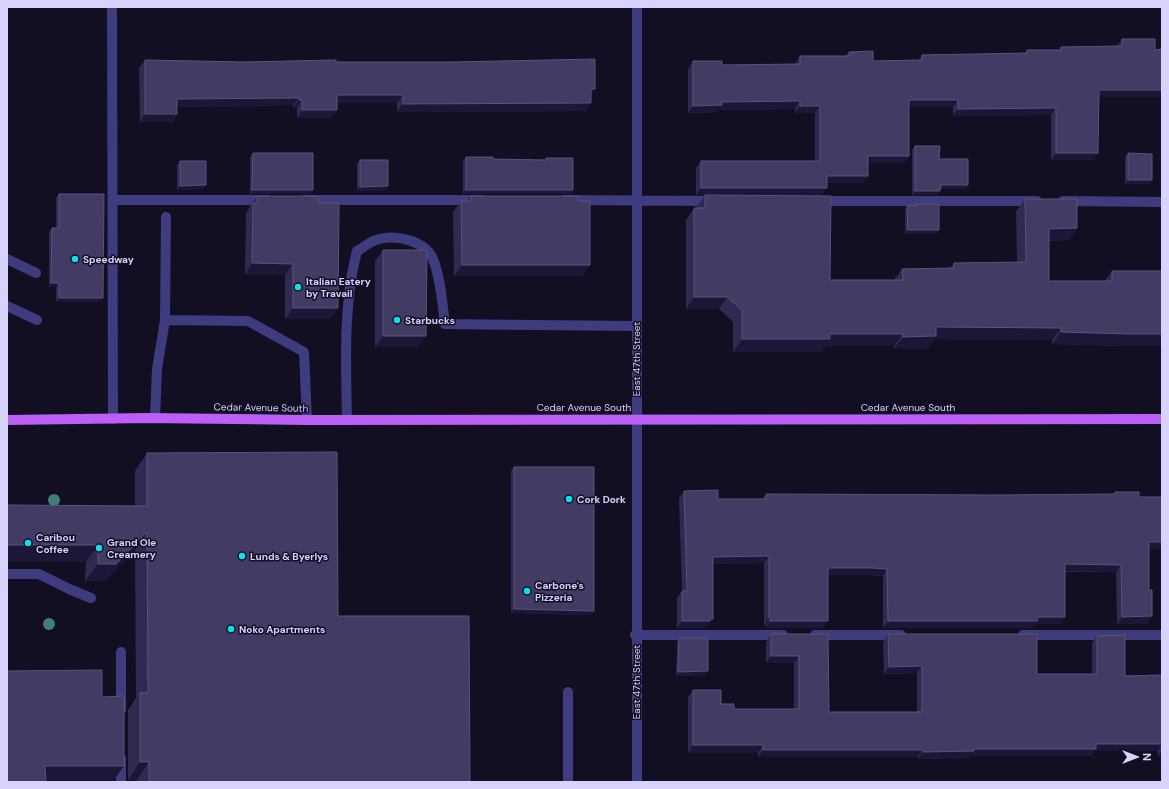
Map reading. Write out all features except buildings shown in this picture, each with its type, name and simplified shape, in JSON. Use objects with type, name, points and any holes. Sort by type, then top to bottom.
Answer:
[{"type":"main road","name":"Cedar Avenue South","points":[[7,420],[155,418],[307,420],[1162,419]]},
{"type":"street","points":[[112,7],[113,419]]},
{"type":"street","name":"East 47th Street","points":[[637,7],[635,635],[637,782]]},
{"type":"street","points":[[113,200],[279,200]]},
{"type":"street","points":[[295,200],[492,200]]},
{"type":"street","points":[[556,200],[728,201]]},
{"type":"street","points":[[807,201],[1162,202]]},
{"type":"street","points":[[155,418],[157,369],[165,320],[166,217]]},
{"type":"street","points":[[347,420],[346,370],[351,275],[357,251],[375,240],[391,237],[406,239],[423,247],[432,258],[437,272],[445,324],[636,326]]},
{"type":"street","points":[[7,260],[36,273]]},
{"type":"street","points":[[7,306],[37,320]]},
{"type":"street","points":[[165,320],[248,321],[304,352],[307,420]]},
{"type":"street","points":[[7,574],[39,574],[91,598]]},
{"type":"street","points":[[635,635],[914,635]]},
{"type":"street","points":[[1010,635],[1162,635]]},
{"type":"street","points":[[121,652],[121,722]]},
{"type":"street","points":[[568,692],[568,782]]},
{"type":"street","points":[[121,746],[121,782]]},
{"type":"place","name":"Speedway","points":[[75,259]]},
{"type":"place","name":"Italian Eatery by Travail","points":[[298,287]]},
{"type":"place","name":"Starbucks","points":[[397,320]]},
{"type":"place","name":"Cork Dork","points":[[569,499]]},
{"type":"place","name":"Caribou Coffee","points":[[28,543]]},
{"type":"place","name":"Grand Ole Creamery","points":[[99,548]]},
{"type":"place","name":"Lunds & Byerlys","points":[[242,556]]},
{"type":"place","name":"Carbone's Pizzeria","points":[[527,591]]},
{"type":"place","name":"Noko Apartments","points":[[231,629]]}]
